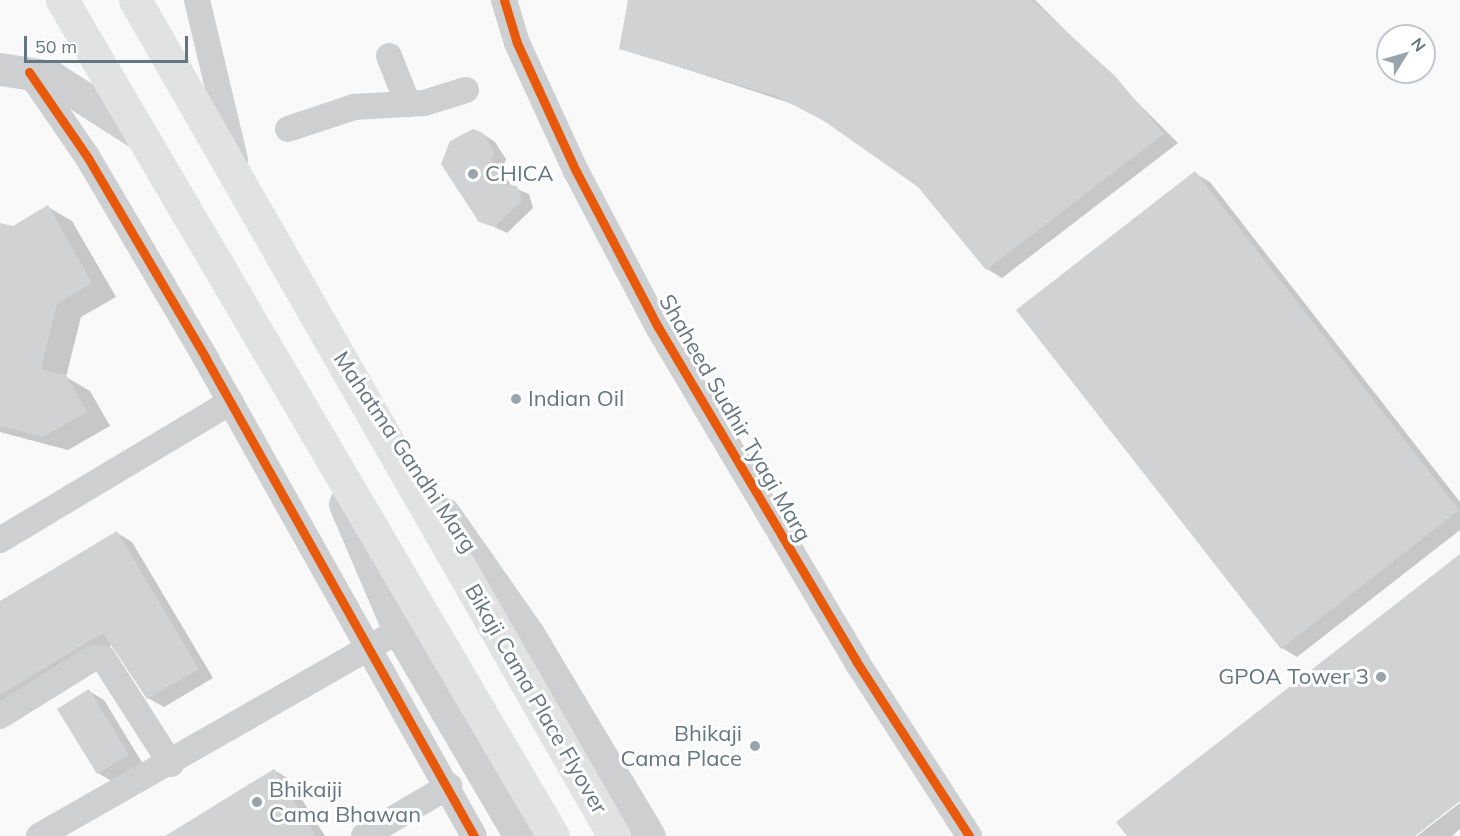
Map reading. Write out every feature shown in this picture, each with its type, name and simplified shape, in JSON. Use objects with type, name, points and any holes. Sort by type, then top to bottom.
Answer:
[{"type":"main road","points":[[62,0],[553,836]]},
{"type":"main road","name":"Mahatma Gandhi Marg","points":[[135,0],[368,407]]},
{"type":"main road","name":"Bikaji Cama Place Flyover","points":[[368,407],[614,836]]},
{"type":"street","points":[[197,0],[241,186]]},
{"type":"street","name":"Shaheed Sudhir Tyagi Marg","points":[[504,0],[517,43],[576,171],[658,327],[856,662],[969,836]]},
{"type":"street","points":[[389,56],[408,104]]},
{"type":"street","points":[[14,71],[85,94],[140,134]]},
{"type":"street","points":[[14,71],[88,158],[371,646],[449,786],[474,836]]},
{"type":"street","points":[[288,129],[354,107],[408,104],[466,90]]},
{"type":"street","points":[[0,540],[231,402]]},
{"type":"street","name":"Mahatma Gandhi Marg","points":[[368,407],[528,634],[649,836]]},
{"type":"street","points":[[318,438],[399,630],[520,836]]},
{"type":"street","points":[[39,836],[171,764],[399,630]]},
{"type":"street","points":[[0,716],[93,657],[103,658],[171,764]]},
{"type":"street","points":[[364,836],[449,786]]},
{"type":"building","points":[[628,0],[1032,0],[1115,76],[1164,134],[986,270],[918,187],[824,121],[776,96],[619,49]]},
{"type":"building","name":"CHICA","points":[[473,129],[483,133],[495,152],[491,164],[505,184],[517,186],[522,201],[494,227],[479,222],[441,164],[450,141]]},
{"type":"building","points":[[1195,171],[1459,510],[1281,649],[1016,310]]},
{"type":"building","points":[[48,205],[92,283],[57,304],[41,369],[66,375],[87,412],[43,437],[0,426],[0,223],[13,226]]},
{"type":"building","points":[[117,531],[199,669],[147,699],[103,633],[0,695],[0,601]]},
{"type":"building","name":"GPOA Tower 3","points":[[1460,554],[1460,801],[1415,836],[1127,836],[1116,822]]},
{"type":"building","points":[[89,689],[129,755],[97,774],[57,709]]},
{"type":"building","name":"Bhikaiji Cama Bhawan","points":[[274,769],[316,836],[165,836]]},
{"type":"cycle path","points":[[504,0],[517,43],[576,171],[658,327],[856,661],[969,836]]},
{"type":"cycle path","points":[[29,72],[88,158],[205,357],[474,836]]},
{"type":"place","name":"CHICA","points":[[473,174]]},
{"type":"place","name":"Indian Oil","points":[[516,399]]},
{"type":"place","name":"GPOA Tower 3","points":[[1381,677]]},
{"type":"place","name":"Bhikaji Cama Place","points":[[755,746]]},
{"type":"place","name":"Bhikaiji Cama Bhawan","points":[[257,802]]}]
